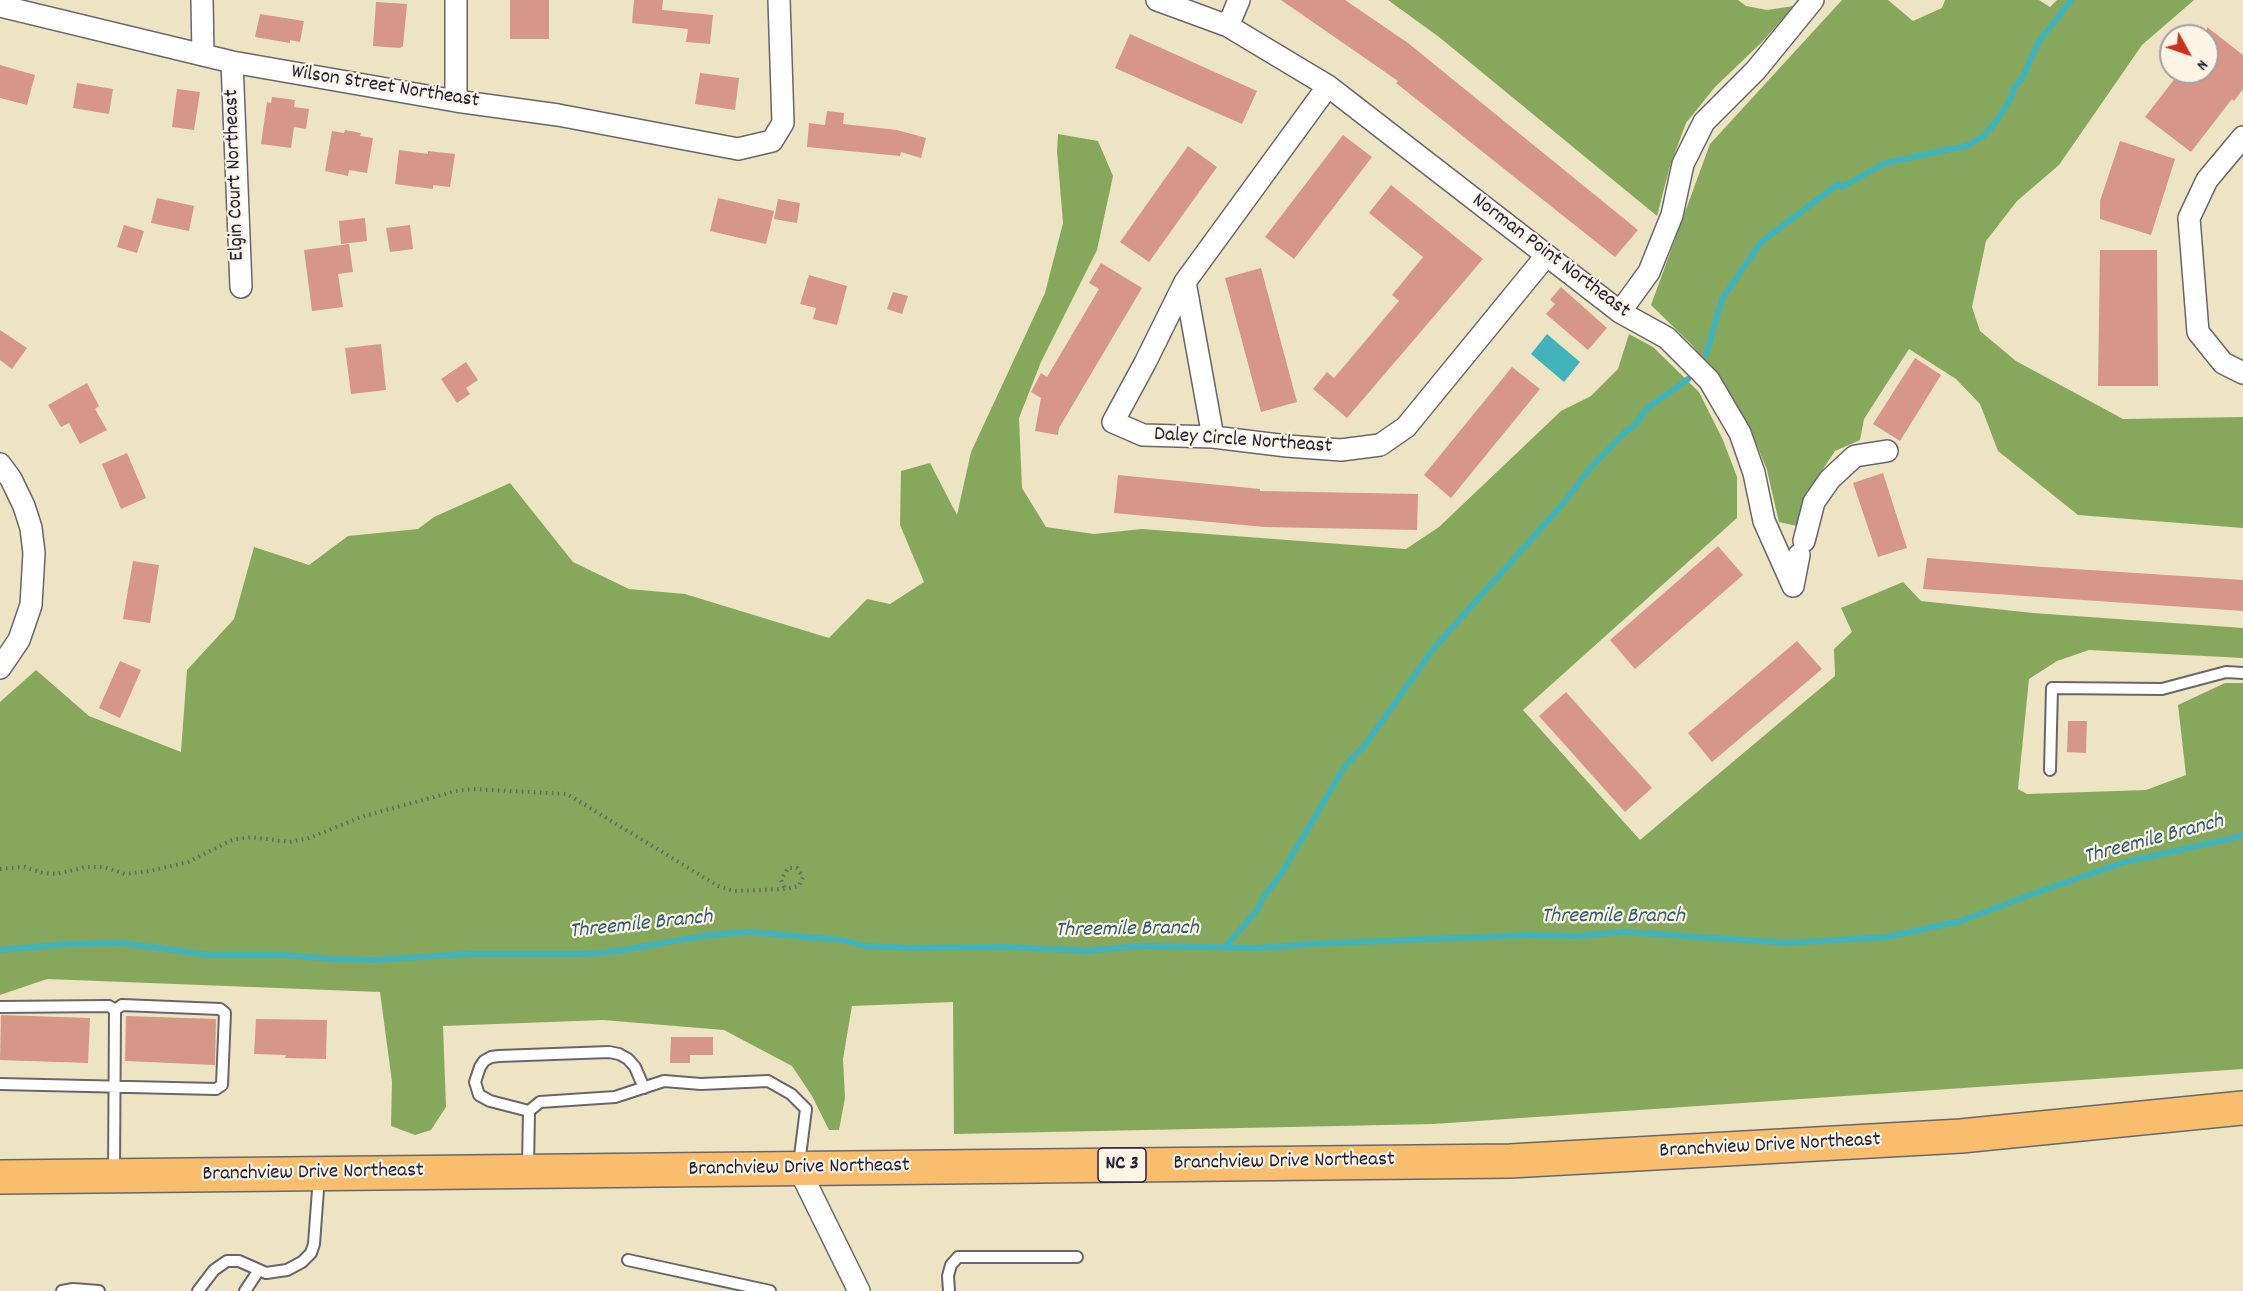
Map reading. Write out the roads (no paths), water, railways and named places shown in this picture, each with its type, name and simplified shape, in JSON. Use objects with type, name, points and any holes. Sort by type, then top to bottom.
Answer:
[{"type":"main road","name":"Branchview Drive Northeast","points":[[0,1177],[1510,1161],[1960,1136],[2243,1108]]},
{"type":"street","points":[[202,0],[203,55]]},
{"type":"street","points":[[456,0],[456,101]]},
{"type":"street","name":"Wilson Street Northeast","points":[[0,6],[232,62],[456,101],[558,115],[738,148],[772,141],[783,123],[779,0]]},
{"type":"street","name":"Norman Point Northeast","points":[[1157,0],[1228,26],[1328,86],[1620,312],[1667,338],[1708,380],[1740,434],[1754,473],[1764,521],[1793,586],[1814,502],[1830,479],[1855,456],[1887,451]]},
{"type":"street","points":[[1228,26],[1239,0]]},
{"type":"street","points":[[1620,312],[1650,272],[1672,215],[1683,164],[1704,122],[1756,70],[1813,0]]},
{"type":"street","name":"Elgin Court Northeast","points":[[232,62],[241,287]]},
{"type":"street","name":"Daley Circle Northeast","points":[[1328,86],[1185,282],[1113,422],[1143,435],[1214,437],[1341,450],[1380,445],[1406,427],[1546,256]]},
{"type":"street","points":[[2243,137],[2207,180],[2189,218],[2198,332],[2223,363],[2243,373]]},
{"type":"street","points":[[1185,282],[1214,437]]},
{"type":"street","points":[[0,464],[11,479],[24,506],[31,528],[34,553],[31,604],[19,640],[0,668]]},
{"type":"street","points":[[799,1169],[859,1291]]},
{"type":"lane","points":[[2050,770],[2052,688],[2162,688],[2226,672],[2243,673]]},
{"type":"lane","points":[[0,1084],[216,1089],[222,1084],[225,1013],[220,1009],[122,1005],[115,1010]]},
{"type":"lane","points":[[0,1007],[109,1006],[115,1010]]},
{"type":"lane","points":[[114,1176],[115,1010]]},
{"type":"lane","points":[[530,1111],[490,1101],[479,1095],[476,1082],[484,1061],[499,1056],[609,1052],[628,1059],[635,1067],[644,1088]]},
{"type":"lane","points":[[528,1171],[530,1111],[540,1102],[615,1097],[664,1081],[701,1084],[768,1082],[791,1094],[806,1109],[799,1169]]},
{"type":"lane","points":[[198,1291],[214,1270],[227,1261],[239,1261],[266,1274],[287,1270],[302,1262],[311,1253],[314,1244],[319,1173]]},
{"type":"lane","points":[[949,1291],[948,1276],[951,1265],[958,1257],[1077,1257]]},
{"type":"lane","points":[[628,1260],[770,1291]]},
{"type":"lane","points":[[245,1291],[259,1270]]},
{"type":"lane","points":[[62,1291],[73,1289],[99,1291]]},
{"type":"water","points":[[1547,334],[1580,362],[1564,382],[1531,354]]},
{"type":"waterway","points":[[1706,355],[1722,299],[1761,242],[1838,184],[1842,187],[1885,163],[1966,146],[1984,136],[2012,96],[2038,43],[2071,0]]},
{"type":"waterway","points":[[1225,947],[1258,909],[1264,896],[1278,879],[1345,766],[1365,745],[1434,648],[1561,506],[1592,466],[1625,432],[1635,425],[1646,409],[1688,379]]},
{"type":"waterway","name":"Threemile Branch","points":[[0,950],[69,944],[121,943],[210,955],[283,955],[375,960],[469,954],[586,954],[702,936],[748,932],[842,940],[865,946],[1007,947],[1087,951],[1140,946],[1257,948],[1529,935],[1578,936],[1624,932],[1788,943],[1887,937],[1961,921],[2125,862],[2243,836]]}]
